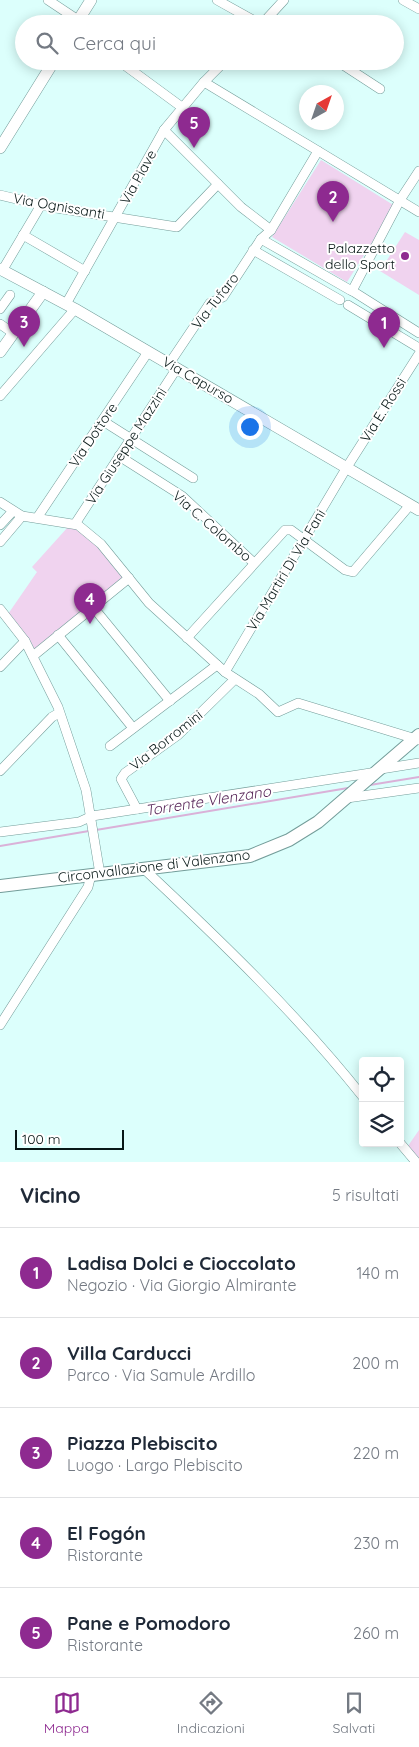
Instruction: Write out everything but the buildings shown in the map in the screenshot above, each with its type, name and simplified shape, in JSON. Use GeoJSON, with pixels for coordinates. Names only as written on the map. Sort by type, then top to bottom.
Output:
{"type":"FeatureCollection","features":[{"type":"Feature","properties":{"kind":"main road","name":"Circonvallazione di Valenzano"},"geometry":{"type":"LineString","coordinates":[[0,886],[250,856],[289,840],[318,822],[418,738]]}},
{"type":"Feature","properties":{"kind":"street"},"geometry":{"type":"LineString","coordinates":[[48,0],[68,15]]}},
{"type":"Feature","properties":{"kind":"street"},"geometry":{"type":"LineString","coordinates":[[81,15],[91,0]]}},
{"type":"Feature","properties":{"kind":"street"},"geometry":{"type":"LineString","coordinates":[[217,0],[244,15]]}},
{"type":"Feature","properties":{"kind":"street"},"geometry":{"type":"LineString","coordinates":[[271,15],[284,0]]}},
{"type":"Feature","properties":{"kind":"street"},"geometry":{"type":"LineString","coordinates":[[403,0],[419,9]]}},
{"type":"Feature","properties":{"kind":"street"},"geometry":{"type":"LineString","coordinates":[[0,148],[48,70]]}},
{"type":"Feature","properties":{"kind":"street"},"geometry":{"type":"LineString","coordinates":[[131,70],[183,108]]}},
{"type":"Feature","properties":{"kind":"street","name":"Via Piave"},"geometry":{"type":"LineString","coordinates":[[0,396],[71,307],[85,271],[164,130],[215,70]]}},
{"type":"Feature","properties":{"kind":"street"},"geometry":{"type":"LineString","coordinates":[[351,70],[380,89]]}},
{"type":"Feature","properties":{"kind":"street"},"geometry":{"type":"LineString","coordinates":[[204,82],[419,212]]}},
{"type":"Feature","properties":{"kind":"street"},"geometry":{"type":"LineString","coordinates":[[164,130],[218,184],[270,230]]}},
{"type":"Feature","properties":{"kind":"street","name":"Via Tufaro"},"geometry":{"type":"LineString","coordinates":[[173,366],[210,303],[223,297],[261,238],[270,230],[318,151]]}},
{"type":"Feature","properties":{"kind":"street"},"geometry":{"type":"LineString","coordinates":[[344,303],[355,301],[352,291],[400,200],[419,171]]}},
{"type":"Feature","properties":{"kind":"street","name":"Via Ognissanti"},"geometry":{"type":"LineString","coordinates":[[0,196],[40,205],[177,227],[218,184]]}},
{"type":"Feature","properties":{"kind":"street"},"geometry":{"type":"LineString","coordinates":[[1,270],[40,205]]}},
{"type":"Feature","properties":{"kind":"street"},"geometry":{"type":"LineString","coordinates":[[23,234],[85,271]]}},
{"type":"Feature","properties":{"kind":"street"},"geometry":{"type":"LineString","coordinates":[[261,238],[352,291],[415,331],[404,339]]}},
{"type":"Feature","properties":{"kind":"street"},"geometry":{"type":"LineString","coordinates":[[253,250],[419,348]]}},
{"type":"Feature","properties":{"kind":"street"},"geometry":{"type":"LineString","coordinates":[[274,262],[280,250]]}},
{"type":"Feature","properties":{"kind":"street","name":"Via Capurso"},"geometry":{"type":"LineString","coordinates":[[1,270],[71,307],[415,508]]}},
{"type":"Feature","properties":{"kind":"street"},"geometry":{"type":"LineString","coordinates":[[344,303],[342,292],[352,291]]}},
{"type":"Feature","properties":{"kind":"street"},"geometry":{"type":"LineString","coordinates":[[0,352],[43,292]]}},
{"type":"Feature","properties":{"kind":"street"},"geometry":{"type":"LineString","coordinates":[[0,309],[10,295]]}},
{"type":"Feature","properties":{"kind":"street"},"geometry":{"type":"LineString","coordinates":[[0,324],[13,333]]}},
{"type":"Feature","properties":{"kind":"street","name":"Via Dottore"},"geometry":{"type":"LineString","coordinates":[[38,518],[148,352]]}},
{"type":"Feature","properties":{"kind":"street","name":"Via E. Rossi"},"geometry":{"type":"LineString","coordinates":[[347,467],[419,354]]}},
{"type":"Feature","properties":{"kind":"street","name":"Via Giuseppe Mazzini"},"geometry":{"type":"LineString","coordinates":[[75,524],[130,439],[173,366]]}},
{"type":"Feature","properties":{"kind":"street"},"geometry":{"type":"LineString","coordinates":[[103,421],[193,478]]}},
{"type":"Feature","properties":{"kind":"street","name":"Via C. Colombo"},"geometry":{"type":"LineString","coordinates":[[119,456],[182,496],[254,563]]}},
{"type":"Feature","properties":{"kind":"street","name":"Via Martiri Di Via Fani"},"geometry":{"type":"LineString","coordinates":[[225,672],[347,467]]}},
{"type":"Feature","properties":{"kind":"street"},"geometry":{"type":"LineString","coordinates":[[0,502],[22,516],[75,524],[101,544],[149,603],[225,672],[259,694],[278,712],[298,703],[418,738]]}},
{"type":"Feature","properties":{"kind":"street"},"geometry":{"type":"LineString","coordinates":[[187,638],[285,530],[291,530],[345,570],[353,572],[415,508]]}},
{"type":"Feature","properties":{"kind":"street"},"geometry":{"type":"LineString","coordinates":[[0,525],[12,510]]}},
{"type":"Feature","properties":{"kind":"street"},"geometry":{"type":"LineString","coordinates":[[0,542],[22,516]]}},
{"type":"Feature","properties":{"kind":"street"},"geometry":{"type":"LineString","coordinates":[[33,656],[129,578]]}},
{"type":"Feature","properties":{"kind":"street"},"geometry":{"type":"LineString","coordinates":[[93,607],[170,701]]}},
{"type":"Feature","properties":{"kind":"street"},"geometry":{"type":"LineString","coordinates":[[0,609],[25,641],[59,713],[86,790],[92,818],[95,874],[0,1025]]}},
{"type":"Feature","properties":{"kind":"street"},"geometry":{"type":"LineString","coordinates":[[58,635],[133,728]]}},
{"type":"Feature","properties":{"kind":"street"},"geometry":{"type":"LineString","coordinates":[[0,667],[25,641]]}},
{"type":"Feature","properties":{"kind":"street"},"geometry":{"type":"LineString","coordinates":[[110,746],[217,665]]}},
{"type":"Feature","properties":{"kind":"street","name":"Via Borromini"},"geometry":{"type":"LineString","coordinates":[[137,809],[121,779],[125,773],[178,735],[236,679]]}},
{"type":"Feature","properties":{"kind":"street"},"geometry":{"type":"LineString","coordinates":[[0,771],[52,717],[59,713]]}},
{"type":"Feature","properties":{"kind":"street"},"geometry":{"type":"LineString","coordinates":[[0,832],[78,822],[137,809],[377,772],[419,763]]}},
{"type":"Feature","properties":{"kind":"street"},"geometry":{"type":"LineString","coordinates":[[349,796],[419,788]]}},
{"type":"Feature","properties":{"kind":"street"},"geometry":{"type":"LineString","coordinates":[[143,868],[228,947],[289,1010],[359,1092]]}},
{"type":"Feature","properties":{"kind":"street"},"geometry":{"type":"LineString","coordinates":[[403,1147],[416,1162]]}},
{"type":"Feature","properties":{"kind":"shaded area"},"geometry":{"type":"Polygon","coordinates":[[[321,160],[395,206],[347,282],[272,237],[321,160]]]}},
{"type":"Feature","properties":{"kind":"shaded area","name":"Palazzetto dello Sport"},"geometry":{"type":"Polygon","coordinates":[[[405,232],[419,240],[419,295],[380,271],[405,232]]]}},
{"type":"Feature","properties":{"kind":"shaded area"},"geometry":{"type":"Polygon","coordinates":[[[78,525],[129,578],[33,656],[6,617],[37,572],[32,567],[68,527],[78,525]]]}},
{"type":"Feature","properties":{"kind":"shaded area"},"geometry":{"type":"Polygon","coordinates":[[[419,1130],[419,1160],[408,1146],[419,1130]]]}},
{"type":"Feature","properties":{"kind":"waterway","name":"Torrente Vlenzano"},"geometry":{"type":"LineString","coordinates":[[370,785],[419,777]]}},
{"type":"Feature","properties":{"kind":"waterway","name":"Torrente Vlenzano"},"geometry":{"type":"LineString","coordinates":[[96,830],[348,788]]}},
{"type":"Feature","properties":{"kind":"waterway","name":"Torrente Vlenzano"},"geometry":{"type":"LineString","coordinates":[[0,846],[89,831]]}},
{"type":"Feature","properties":{"kind":"place","name":"Pane e Pomodoro"},"geometry":{"type":"Point","coordinates":[194,148]}},
{"type":"Feature","properties":{"kind":"place","name":"Villa Carducci"},"geometry":{"type":"Point","coordinates":[333,222]}},
{"type":"Feature","properties":{"kind":"place","name":"Palazzetto dello Sport"},"geometry":{"type":"Point","coordinates":[405,256]}},
{"type":"Feature","properties":{"kind":"place","name":"Piazza Plebiscito"},"geometry":{"type":"Point","coordinates":[24,347]}},
{"type":"Feature","properties":{"kind":"place","name":"Ladisa Dolci e Cioccolato"},"geometry":{"type":"Point","coordinates":[384,348]}},
{"type":"Feature","properties":{"kind":"place","name":"El Fogón"},"geometry":{"type":"Point","coordinates":[90,624]}}]}
